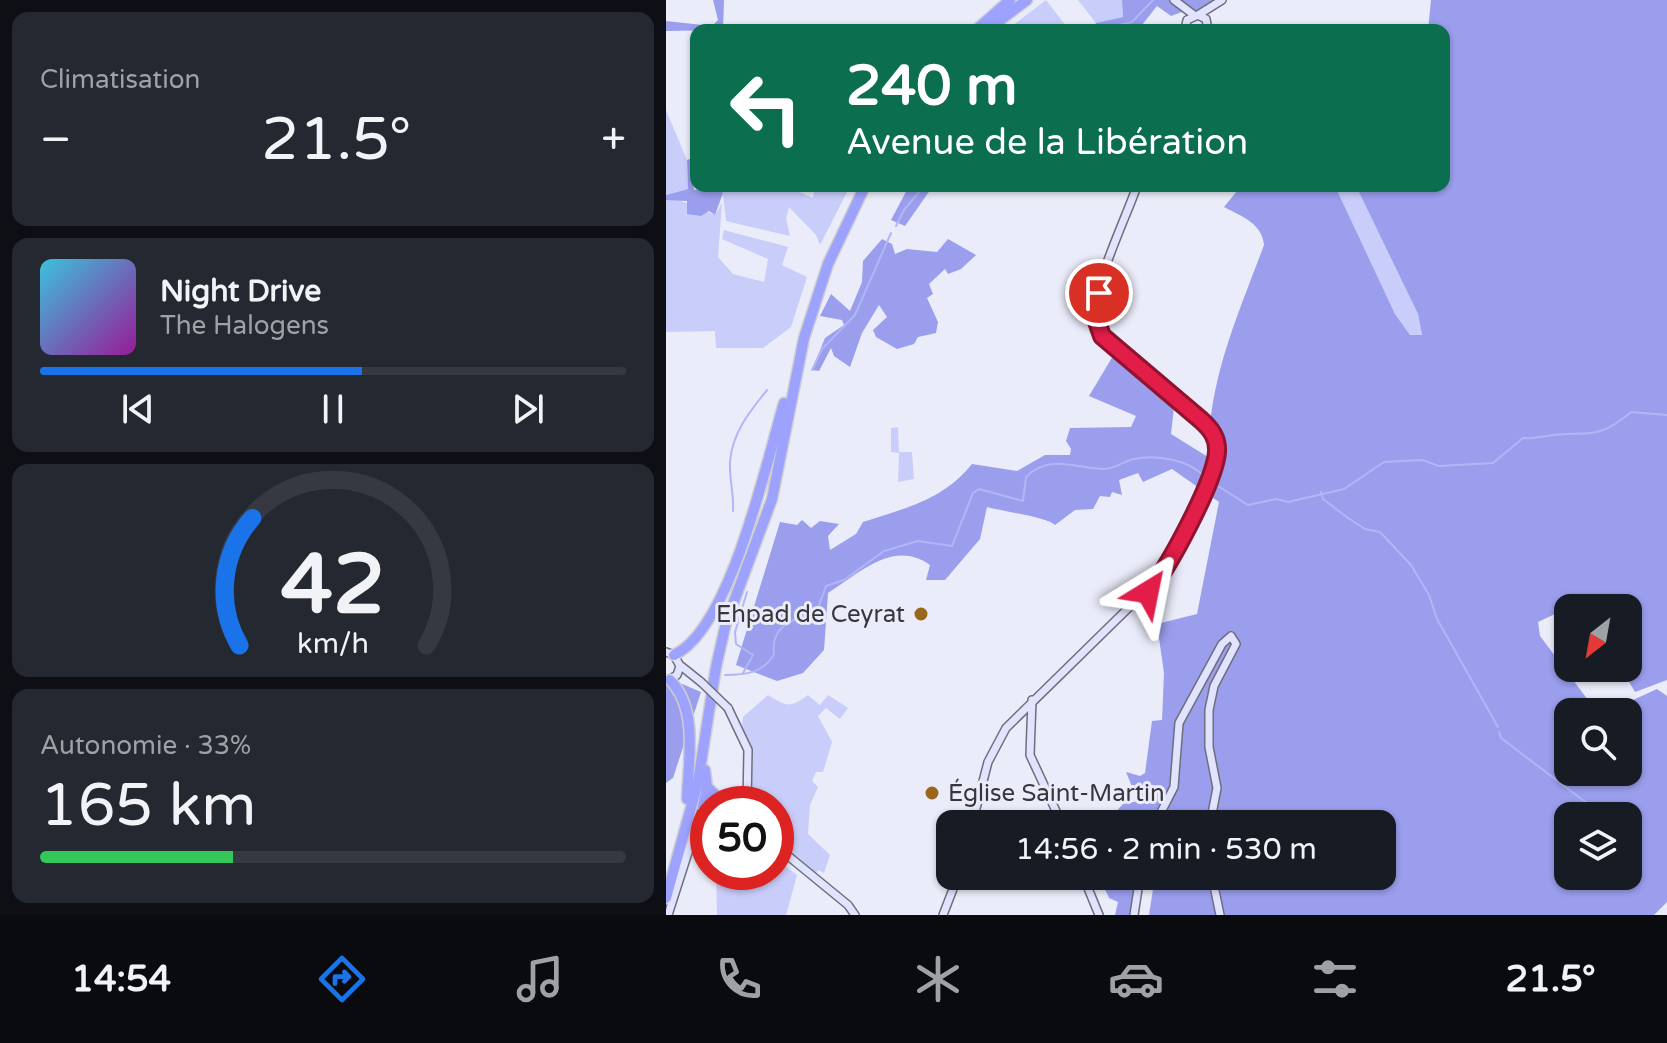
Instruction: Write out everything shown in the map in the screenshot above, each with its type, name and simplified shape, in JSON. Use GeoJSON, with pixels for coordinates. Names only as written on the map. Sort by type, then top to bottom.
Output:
{"type":"FeatureCollection","features":[{"type":"Feature","properties":{"kind":"highway"},"geometry":{"type":"LineString","coordinates":[[980,24],[1002,0]]}},
{"type":"Feature","properties":{"kind":"highway"},"geometry":{"type":"LineString","coordinates":[[982,24],[1010,0]]}},
{"type":"Feature","properties":{"kind":"highway"},"geometry":{"type":"LineString","coordinates":[[993,24],[1019,0]]}},
{"type":"Feature","properties":{"kind":"highway"},"geometry":{"type":"LineString","coordinates":[[994,24],[1027,0]]}},
{"type":"Feature","properties":{"kind":"highway"},"geometry":{"type":"LineString","coordinates":[[670,654],[686,647],[706,621],[746,535],[764,484],[808,303],[837,228],[855,192]]}},
{"type":"Feature","properties":{"kind":"highway"},"geometry":{"type":"LineString","coordinates":[[666,898],[698,782],[726,623],[772,499],[796,372],[813,305],[862,192]]}},
{"type":"Feature","properties":{"kind":"highway"},"geometry":{"type":"LineString","coordinates":[[666,879],[687,799],[720,621],[766,497],[784,403]]}},
{"type":"Feature","properties":{"kind":"highway"},"geometry":{"type":"LineString","coordinates":[[671,678],[684,705],[689,734],[687,799]]}},
{"type":"Feature","properties":{"kind":"highway"},"geometry":{"type":"LineString","coordinates":[[707,786],[709,721]]}},
{"type":"Feature","properties":{"kind":"street"},"geometry":{"type":"LineString","coordinates":[[1188,24],[1196,15],[1222,0]]}},
{"type":"Feature","properties":{"kind":"street"},"geometry":{"type":"LineString","coordinates":[[1210,24],[1222,0]]}},
{"type":"Feature","properties":{"kind":"street"},"geometry":{"type":"LineString","coordinates":[[1176,2],[1205,24]]}},
{"type":"Feature","properties":{"kind":"street"},"geometry":{"type":"LineString","coordinates":[[1176,2],[1184,24]]}},
{"type":"Feature","properties":{"kind":"street"},"geometry":{"type":"LineString","coordinates":[[976,810],[993,751],[1026,706],[1154,584],[1171,559],[1215,462],[1217,444],[1211,430],[1110,346],[1097,326],[1097,298],[1135,192]]}},
{"type":"Feature","properties":{"kind":"street"},"geometry":{"type":"LineString","coordinates":[[1162,810],[1174,787],[1179,723],[1222,644],[1231,636],[1236,644],[1214,686],[1209,710],[1208,739],[1217,788],[1213,810]]}},
{"type":"Feature","properties":{"kind":"street"},"geometry":{"type":"LineString","coordinates":[[670,654],[728,708],[748,750],[749,786]]}},
{"type":"Feature","properties":{"kind":"street"},"geometry":{"type":"LineString","coordinates":[[680,666],[671,678],[701,682]]}},
{"type":"Feature","properties":{"kind":"street"},"geometry":{"type":"LineString","coordinates":[[1026,706],[1032,719],[1030,755],[1056,810]]}},
{"type":"Feature","properties":{"kind":"street"},"geometry":{"type":"LineString","coordinates":[[1026,706],[1032,719]]}},
{"type":"Feature","properties":{"kind":"street"},"geometry":{"type":"LineString","coordinates":[[745,786],[750,774]]}},
{"type":"Feature","properties":{"kind":"street"},"geometry":{"type":"LineString","coordinates":[[668,915],[690,846]]}},
{"type":"Feature","properties":{"kind":"street"},"geometry":{"type":"LineString","coordinates":[[794,861],[853,911]]}},
{"type":"Feature","properties":{"kind":"street"},"geometry":{"type":"LineString","coordinates":[[943,915],[953,890]]}},
{"type":"Feature","properties":{"kind":"street"},"geometry":{"type":"LineString","coordinates":[[1089,890],[1099,915]]}},
{"type":"Feature","properties":{"kind":"street"},"geometry":{"type":"LineString","coordinates":[[1134,915],[1138,890]]}},
{"type":"Feature","properties":{"kind":"street"},"geometry":{"type":"LineString","coordinates":[[1215,890],[1220,915]]}},
{"type":"Feature","properties":{"kind":"shaded area"},"geometry":{"type":"Polygon","coordinates":[[[713,0],[724,0],[723,24],[714,24],[718,20],[713,0]]]}},
{"type":"Feature","properties":{"kind":"shaded area"},"geometry":{"type":"Polygon","coordinates":[[[1046,0],[1064,24],[1015,24],[1046,0]]]}},
{"type":"Feature","properties":{"kind":"shaded area"},"geometry":{"type":"Polygon","coordinates":[[[1078,0],[1122,0],[1123,17],[1096,23],[1078,0]]]}},
{"type":"Feature","properties":{"kind":"shaded area"},"geometry":{"type":"Polygon","coordinates":[[[1122,0],[1218,0],[1202,12],[1190,9],[1171,16],[1157,6],[1143,24],[1095,24],[1123,17],[1122,0]]]}},
{"type":"Feature","properties":{"kind":"shaded area"},"geometry":{"type":"Polygon","coordinates":[[[1431,0],[1667,0],[1667,680],[1635,692],[1629,682],[1642,682],[1642,594],[1554,594],[1554,614],[1538,622],[1540,636],[1554,655],[1554,682],[1574,682],[1586,698],[1554,698],[1554,786],[1642,786],[1642,698],[1637,698],[1657,689],[1667,696],[1667,902],[1654,915],[1149,915],[1153,890],[1396,890],[1396,810],[1117,810],[1123,804],[1138,801],[1126,772],[1140,776],[1145,773],[1152,721],[1162,720],[1164,673],[1157,624],[1197,614],[1219,502],[1172,469],[1143,482],[1138,473],[1119,480],[1122,495],[1112,492],[1110,497],[1100,496],[1093,509],[1075,510],[1055,525],[987,507],[980,539],[945,580],[926,580],[930,565],[916,558],[890,557],[865,568],[828,593],[824,650],[803,673],[777,681],[736,665],[780,522],[797,525],[802,520],[811,528],[820,521],[839,524],[828,536],[830,550],[856,534],[863,522],[909,507],[936,494],[972,464],[1017,471],[1045,455],[1070,455],[1071,449],[1066,441],[1070,428],[1131,427],[1136,416],[1089,396],[1113,356],[1174,407],[1171,434],[1208,457],[1213,400],[1219,374],[1264,245],[1255,226],[1224,207],[1236,192],[1338,192],[1395,314],[1410,335],[1422,335],[1418,314],[1359,192],[1450,192],[1450,24],[1429,24],[1431,0]]]}},
{"type":"Feature","properties":{"kind":"shaded area"},"geometry":{"type":"Polygon","coordinates":[[[666,21],[694,24],[690,24],[690,31],[666,31],[666,21]]]}},
{"type":"Feature","properties":{"kind":"shaded area"},"geometry":{"type":"Polygon","coordinates":[[[666,110],[687,160],[688,189],[666,195],[666,110]]]}},
{"type":"Feature","properties":{"kind":"shaded area"},"geometry":{"type":"Polygon","coordinates":[[[690,159],[690,192],[723,193],[715,215],[709,211],[701,216],[687,214],[687,201],[666,200],[666,195],[688,189],[687,160],[690,159]]]}},
{"type":"Feature","properties":{"kind":"shaded area"},"geometry":{"type":"Polygon","coordinates":[[[723,192],[800,192],[813,198],[814,192],[847,192],[820,245],[816,235],[789,207],[786,218],[790,236],[726,221],[723,192]]]}},
{"type":"Feature","properties":{"kind":"shaded area"},"geometry":{"type":"Polygon","coordinates":[[[906,192],[929,192],[905,226],[891,220],[906,192]]]}},
{"type":"Feature","properties":{"kind":"shaded area"},"geometry":{"type":"Polygon","coordinates":[[[1338,192],[1359,192],[1418,314],[1422,335],[1410,335],[1395,314],[1338,192]]]}},
{"type":"Feature","properties":{"kind":"shaded area"},"geometry":{"type":"Polygon","coordinates":[[[674,198],[715,215],[722,203],[718,257],[733,274],[764,282],[768,259],[722,239],[724,230],[788,247],[782,265],[807,277],[791,327],[763,348],[716,348],[715,331],[666,332],[666,200],[674,198]]]}},
{"type":"Feature","properties":{"kind":"shaded area"},"geometry":{"type":"Polygon","coordinates":[[[882,239],[892,244],[895,254],[907,249],[937,252],[948,239],[976,255],[961,269],[948,274],[945,269],[929,284],[933,294],[927,298],[938,322],[936,333],[918,337],[914,344],[897,349],[876,337],[873,330],[887,317],[879,305],[862,333],[850,367],[834,356],[831,348],[819,371],[812,370],[825,338],[844,325],[842,320],[820,316],[831,294],[850,311],[862,282],[863,261],[882,239]]]}},
{"type":"Feature","properties":{"kind":"shaded area"},"geometry":{"type":"Polygon","coordinates":[[[898,427],[899,452],[912,452],[914,479],[898,482],[899,453],[891,452],[891,428],[898,427]]]}},
{"type":"Feature","properties":{"kind":"shaded area"},"geometry":{"type":"Polygon","coordinates":[[[666,677],[701,692],[673,778],[666,783],[666,677]]]}},
{"type":"Feature","properties":{"kind":"shaded area"},"geometry":{"type":"Polygon","coordinates":[[[768,695],[789,704],[808,695],[820,705],[828,695],[848,708],[840,719],[826,708],[818,716],[832,742],[823,772],[816,772],[812,781],[818,787],[810,805],[808,834],[830,855],[824,873],[818,870],[815,875],[794,857],[794,786],[750,786],[750,747],[742,724],[743,717],[768,695]]]}},
{"type":"Feature","properties":{"kind":"shaded area"},"geometry":{"type":"Polygon","coordinates":[[[716,890],[793,890],[786,915],[717,915],[716,890]]]}},
{"type":"Feature","properties":{"kind":"shaded area"},"geometry":{"type":"Polygon","coordinates":[[[1105,890],[1138,890],[1134,915],[1115,915],[1118,902],[1109,898],[1105,890]]]}},
{"type":"Feature","properties":{"kind":"waterway"},"geometry":{"type":"LineString","coordinates":[[1123,24],[1132,22],[1153,0]]}},
{"type":"Feature","properties":{"kind":"waterway"},"geometry":{"type":"LineString","coordinates":[[896,226],[919,192]]}},
{"type":"Feature","properties":{"kind":"waterway"},"geometry":{"type":"LineString","coordinates":[[812,370],[822,349],[855,315],[891,233]]}},
{"type":"Feature","properties":{"kind":"waterway"},"geometry":{"type":"LineString","coordinates":[[733,511],[731,451],[748,414],[767,390]]}},
{"type":"Feature","properties":{"kind":"waterway"},"geometry":{"type":"LineString","coordinates":[[1210,481],[1248,505],[1276,499],[1288,502],[1344,489],[1384,462],[1422,460],[1439,466],[1493,463],[1523,438],[1600,431],[1631,412],[1667,415]]}},
{"type":"Feature","properties":{"kind":"waterway"},"geometry":{"type":"LineString","coordinates":[[725,675],[747,673],[765,665],[774,654],[780,629],[818,608],[826,586],[844,580],[884,551],[918,541],[952,546],[973,493],[979,489],[1023,501],[1026,477],[1045,466],[1064,464],[1104,469],[1143,458],[1163,458],[1182,463],[1205,477]]}},
{"type":"Feature","properties":{"kind":"waterway"},"geometry":{"type":"LineString","coordinates":[[1321,492],[1323,499],[1348,518],[1365,529],[1380,532],[1411,565],[1429,595],[1437,619],[1498,727]]}},
{"type":"Feature","properties":{"kind":"waterway"},"geometry":{"type":"LineString","coordinates":[[743,673],[753,655],[736,644],[735,632],[747,592]]}},
{"type":"Feature","properties":{"kind":"waterway"},"geometry":{"type":"LineString","coordinates":[[1499,732],[1501,738],[1585,802]]}},
{"type":"Feature","properties":{"kind":"place","name":"Ehpad de Ceyrat"},"geometry":{"type":"Point","coordinates":[921,614]}},
{"type":"Feature","properties":{"kind":"place","name":"Église Saint-Martin"},"geometry":{"type":"Point","coordinates":[932,793]}},
{"type":"Feature","properties":{"kind":"route"},"geometry":{"type":"LineString","coordinates":[[1099,293],[1094,313],[1102,336],[1110,346],[1201,420],[1211,430],[1217,444],[1215,462],[1181,539],[1148,592]]}}]}
